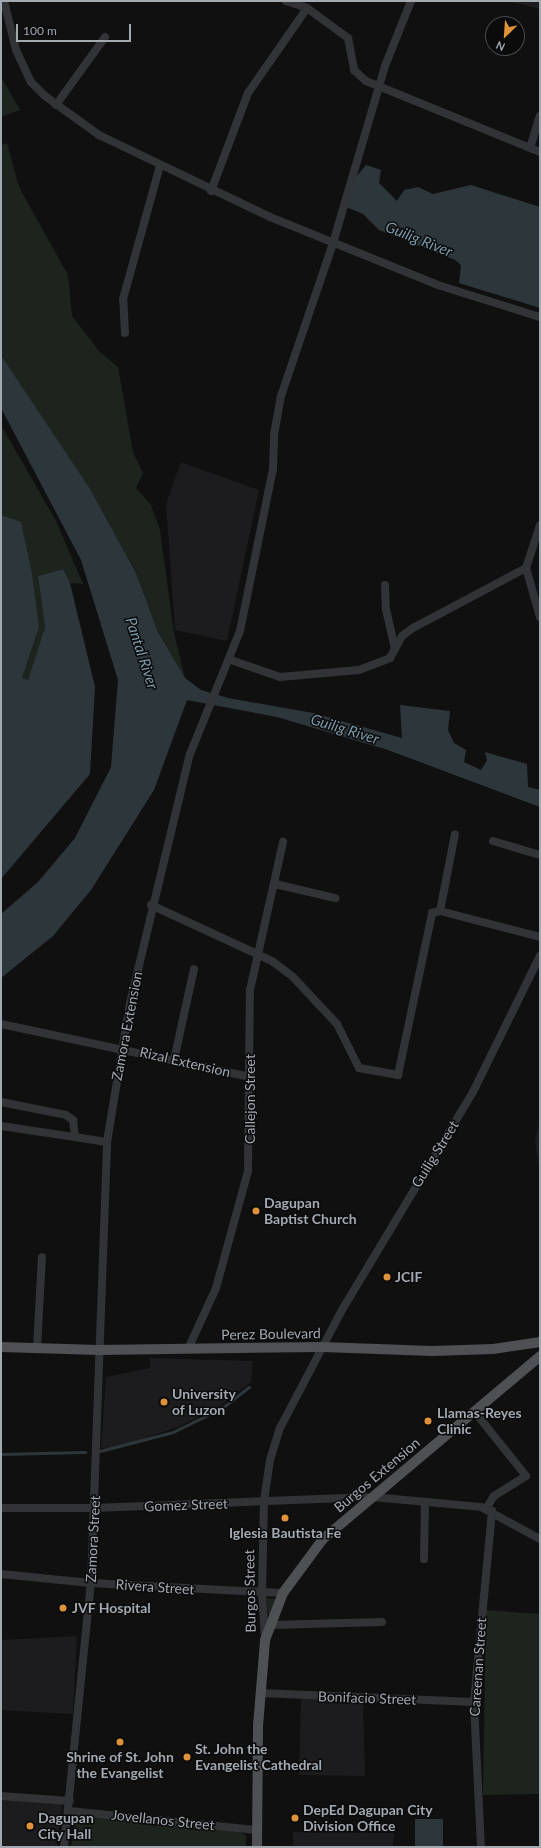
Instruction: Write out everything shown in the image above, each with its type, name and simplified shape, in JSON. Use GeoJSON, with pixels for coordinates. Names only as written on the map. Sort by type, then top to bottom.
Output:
{"type":"FeatureCollection","features":[{"type":"Feature","properties":{"kind":"main road","name":"Perez Boulevard"},"geometry":{"type":"LineString","coordinates":[[1,1347],[99,1350],[322,1346],[444,1351],[540,1342]]}},
{"type":"Feature","properties":{"kind":"main road","name":"Burgos Extension"},"geometry":{"type":"LineString","coordinates":[[265,1640],[283,1593],[323,1539],[474,1411],[538,1360]]}},
{"type":"Feature","properties":{"kind":"main road","name":"Burgos Street"},"geometry":{"type":"LineString","coordinates":[[256,1847],[260,1693],[265,1640]]}},
{"type":"Feature","properties":{"kind":"street"},"geometry":{"type":"LineString","coordinates":[[4,1],[24,70],[40,92],[56,105],[99,134],[212,191],[333,243],[441,286],[540,317]]}},
{"type":"Feature","properties":{"kind":"street"},"geometry":{"type":"LineString","coordinates":[[286,1],[307,8],[348,38],[357,74],[378,86],[540,152]]}},
{"type":"Feature","properties":{"kind":"street","name":"Zamora Extension"},"geometry":{"type":"LineString","coordinates":[[99,1350],[107,1142],[122,1048],[151,905],[190,754],[231,660],[272,477],[277,414],[333,243],[378,86],[411,1]]}},
{"type":"Feature","properties":{"kind":"street"},"geometry":{"type":"LineString","coordinates":[[212,191],[248,93],[307,8]]}},
{"type":"Feature","properties":{"kind":"street"},"geometry":{"type":"LineString","coordinates":[[56,105],[105,37]]}},
{"type":"Feature","properties":{"kind":"street"},"geometry":{"type":"LineString","coordinates":[[530,148],[540,116]]}},
{"type":"Feature","properties":{"kind":"street"},"geometry":{"type":"LineString","coordinates":[[125,333],[123,298],[160,166]]}},
{"type":"Feature","properties":{"kind":"street"},"geometry":{"type":"LineString","coordinates":[[540,526],[526,568],[540,617]]}},
{"type":"Feature","properties":{"kind":"street"},"geometry":{"type":"LineString","coordinates":[[231,660],[266,674],[292,678],[358,670],[390,658],[395,649],[413,628],[526,568]]}},
{"type":"Feature","properties":{"kind":"street"},"geometry":{"type":"LineString","coordinates":[[385,585],[386,609],[395,649]]}},
{"type":"Feature","properties":{"kind":"street"},"geometry":{"type":"LineString","coordinates":[[440,911],[455,834]]}},
{"type":"Feature","properties":{"kind":"street"},"geometry":{"type":"LineString","coordinates":[[493,841],[540,855]]}},
{"type":"Feature","properties":{"kind":"street","name":"Callejon Street"},"geometry":{"type":"LineString","coordinates":[[188,1349],[216,1288],[245,1190],[250,1150],[250,990],[257,953],[275,884],[283,842]]}},
{"type":"Feature","properties":{"kind":"street"},"geometry":{"type":"LineString","coordinates":[[275,884],[335,898]]}},
{"type":"Feature","properties":{"kind":"street"},"geometry":{"type":"LineString","coordinates":[[151,905],[257,953],[286,970],[337,1024],[359,1068],[398,1075],[430,916],[435,910],[540,937]]}},
{"type":"Feature","properties":{"kind":"street","name":"Guilig Street"},"geometry":{"type":"LineString","coordinates":[[322,1346],[400,1210],[459,1117],[540,956]]}},
{"type":"Feature","properties":{"kind":"street"},"geometry":{"type":"LineString","coordinates":[[174,1060],[194,969]]}},
{"type":"Feature","properties":{"kind":"street","name":"Rizal Extension"},"geometry":{"type":"LineString","coordinates":[[1,1024],[122,1048],[250,1077]]}},
{"type":"Feature","properties":{"kind":"street"},"geometry":{"type":"LineString","coordinates":[[1,1102],[66,1115],[73,1120],[75,1137]]}},
{"type":"Feature","properties":{"kind":"street"},"geometry":{"type":"LineString","coordinates":[[1,1126],[107,1142]]}},
{"type":"Feature","properties":{"kind":"street"},"geometry":{"type":"LineString","coordinates":[[37,1348],[42,1257]]}},
{"type":"Feature","properties":{"kind":"street","name":"Burgos Street"},"geometry":{"type":"LineString","coordinates":[[265,1640],[262,1594],[264,1501],[270,1460],[280,1428],[322,1346]]}},
{"type":"Feature","properties":{"kind":"street","name":"Zamora Street"},"geometry":{"type":"LineString","coordinates":[[64,1847],[69,1811],[91,1583],[95,1508],[99,1350]]}},
{"type":"Feature","properties":{"kind":"street"},"geometry":{"type":"LineString","coordinates":[[474,1411],[526,1476],[494,1496],[489,1510],[540,1539]]}},
{"type":"Feature","properties":{"kind":"street","name":"Gomez Street"},"geometry":{"type":"LineString","coordinates":[[1,1508],[95,1508],[372,1497],[489,1510]]}},
{"type":"Feature","properties":{"kind":"street"},"geometry":{"type":"LineString","coordinates":[[424,1559],[425,1502]]}},
{"type":"Feature","properties":{"kind":"street","name":"Careenan Street"},"geometry":{"type":"LineString","coordinates":[[481,1847],[474,1702],[489,1510]]}},
{"type":"Feature","properties":{"kind":"street","name":"Rivera Street"},"geometry":{"type":"LineString","coordinates":[[1,1574],[91,1583],[262,1594],[283,1593]]}},
{"type":"Feature","properties":{"kind":"street"},"geometry":{"type":"LineString","coordinates":[[271,1625],[382,1622]]}},
{"type":"Feature","properties":{"kind":"street","name":"Bonifacio Street"},"geometry":{"type":"LineString","coordinates":[[260,1693],[474,1702]]}},
{"type":"Feature","properties":{"kind":"street"},"geometry":{"type":"LineString","coordinates":[[1,1796],[70,1801]]}},
{"type":"Feature","properties":{"kind":"street","name":"Jovellanos Street"},"geometry":{"type":"LineString","coordinates":[[69,1811],[257,1830]]}},
{"type":"Feature","properties":{"kind":"shaded area"},"geometry":{"type":"Polygon","coordinates":[[[506,1],[540,1],[540,9],[524,5],[506,1]]]}},
{"type":"Feature","properties":{"kind":"shaded area"},"geometry":{"type":"Polygon","coordinates":[[[3,80],[20,110],[1,117],[1,81],[3,80]]]}},
{"type":"Feature","properties":{"kind":"shaded area"},"geometry":{"type":"Polygon","coordinates":[[[7,143],[19,187],[68,275],[72,316],[100,352],[118,367],[133,452],[143,473],[136,488],[151,505],[160,530],[174,633],[185,678],[158,632],[136,573],[89,487],[1,355],[1,145],[7,143]]]}},
{"type":"Feature","properties":{"kind":"shaded area"},"geometry":{"type":"Polygon","coordinates":[[[1,425],[56,521],[83,584],[70,583],[62,569],[38,576],[45,627],[28,681],[22,678],[39,627],[21,523],[1,515],[1,425]]]}},
{"type":"Feature","properties":{"kind":"shaded area"},"geometry":{"type":"Polygon","coordinates":[[[181,462],[259,490],[227,641],[175,630],[166,504],[181,462]]]}},
{"type":"Feature","properties":{"kind":"shaded area"},"geometry":{"type":"Polygon","coordinates":[[[540,1120],[540,1173],[535,1141],[540,1120]]]}},
{"type":"Feature","properties":{"kind":"shaded area","name":"University of Luzon"},"geometry":{"type":"Polygon","coordinates":[[[150,1358],[253,1361],[251,1382],[220,1406],[178,1427],[115,1448],[101,1448],[106,1377],[150,1368],[150,1358]]]}},
{"type":"Feature","properties":{"kind":"shaded area"},"geometry":{"type":"Polygon","coordinates":[[[267,1598],[276,1599],[269,1617],[267,1607],[267,1598]]]}},
{"type":"Feature","properties":{"kind":"shaded area"},"geometry":{"type":"Polygon","coordinates":[[[486,1610],[540,1614],[540,1794],[483,1795],[486,1610]]]}},
{"type":"Feature","properties":{"kind":"shaded area"},"geometry":{"type":"Polygon","coordinates":[[[77,1636],[73,1714],[1,1710],[1,1640],[77,1636]]]}},
{"type":"Feature","properties":{"kind":"shaded area"},"geometry":{"type":"Polygon","coordinates":[[[301,1695],[363,1698],[365,1776],[299,1775],[301,1695]]]}},
{"type":"Feature","properties":{"kind":"shaded area","name":"Dagupan City Hall"},"geometry":{"type":"Polygon","coordinates":[[[1,1799],[62,1804],[57,1847],[1,1847],[1,1799]]]}},
{"type":"Feature","properties":{"kind":"shaded area"},"geometry":{"type":"Polygon","coordinates":[[[81,1815],[238,1830],[246,1836],[246,1847],[71,1847],[75,1816],[81,1815]]]}},
{"type":"Feature","properties":{"kind":"shaded area"},"geometry":{"type":"Polygon","coordinates":[[[293,1832],[394,1833],[393,1847],[293,1847],[293,1832]]]}},
{"type":"Feature","properties":{"kind":"water","name":"Guilig River"},"geometry":{"type":"Polygon","coordinates":[[[366,165],[381,170],[379,183],[397,201],[404,190],[418,187],[433,194],[471,185],[540,207],[540,308],[459,283],[461,265],[455,260],[379,230],[363,214],[346,207],[355,178],[366,165]]]}},
{"type":"Feature","properties":{"kind":"water"},"geometry":{"type":"Polygon","coordinates":[[[1,355],[89,487],[136,573],[158,632],[185,678],[201,690],[228,698],[313,713],[402,738],[400,705],[450,711],[448,730],[454,743],[466,750],[464,762],[481,770],[487,760],[485,752],[527,764],[528,787],[540,790],[540,807],[388,750],[277,717],[187,700],[154,790],[91,890],[53,936],[1,978],[1,914],[38,882],[75,838],[111,767],[118,680],[81,560],[1,408],[1,355]]]}},
{"type":"Feature","properties":{"kind":"water"},"geometry":{"type":"Polygon","coordinates":[[[1,515],[21,522],[32,574],[39,627],[22,678],[28,680],[45,627],[38,576],[63,569],[70,583],[95,687],[90,774],[1,879],[1,515]]]}},
{"type":"Feature","properties":{"kind":"water"},"geometry":{"type":"Polygon","coordinates":[[[415,1819],[443,1819],[443,1847],[415,1847],[415,1819]]]}},
{"type":"Feature","properties":{"kind":"waterway"},"geometry":{"type":"LineString","coordinates":[[100,1451],[173,1432],[222,1408],[249,1387]]}},
{"type":"Feature","properties":{"kind":"waterway"},"geometry":{"type":"LineString","coordinates":[[1,1454],[85,1452]]}},
{"type":"Feature","properties":{"kind":"place","name":"Dagupan Baptist Church"},"geometry":{"type":"Point","coordinates":[256,1211]}},
{"type":"Feature","properties":{"kind":"place","name":"JCIF"},"geometry":{"type":"Point","coordinates":[387,1277]}},
{"type":"Feature","properties":{"kind":"place","name":"University of Luzon"},"geometry":{"type":"Point","coordinates":[164,1402]}},
{"type":"Feature","properties":{"kind":"place","name":"Llamas-Reyes Clinic"},"geometry":{"type":"Point","coordinates":[428,1421]}},
{"type":"Feature","properties":{"kind":"place","name":"Iglesia Bautista Fe"},"geometry":{"type":"Point","coordinates":[285,1518]}},
{"type":"Feature","properties":{"kind":"place","name":"JVF Hospital"},"geometry":{"type":"Point","coordinates":[63,1608]}},
{"type":"Feature","properties":{"kind":"place","name":"Shrine of St. John the Evangelist"},"geometry":{"type":"Point","coordinates":[120,1742]}},
{"type":"Feature","properties":{"kind":"place","name":"St. John the Evangelist Cathedral"},"geometry":{"type":"Point","coordinates":[187,1757]}},
{"type":"Feature","properties":{"kind":"place","name":"DepEd Dagupan City Division Office"},"geometry":{"type":"Point","coordinates":[295,1818]}},
{"type":"Feature","properties":{"kind":"place","name":"Dagupan City Hall"},"geometry":{"type":"Point","coordinates":[30,1826]}},
{"type":"Feature","properties":{"kind":"water label","name":"Pantal River"},"geometry":{"type":"Point","coordinates":[142,653]}}]}
